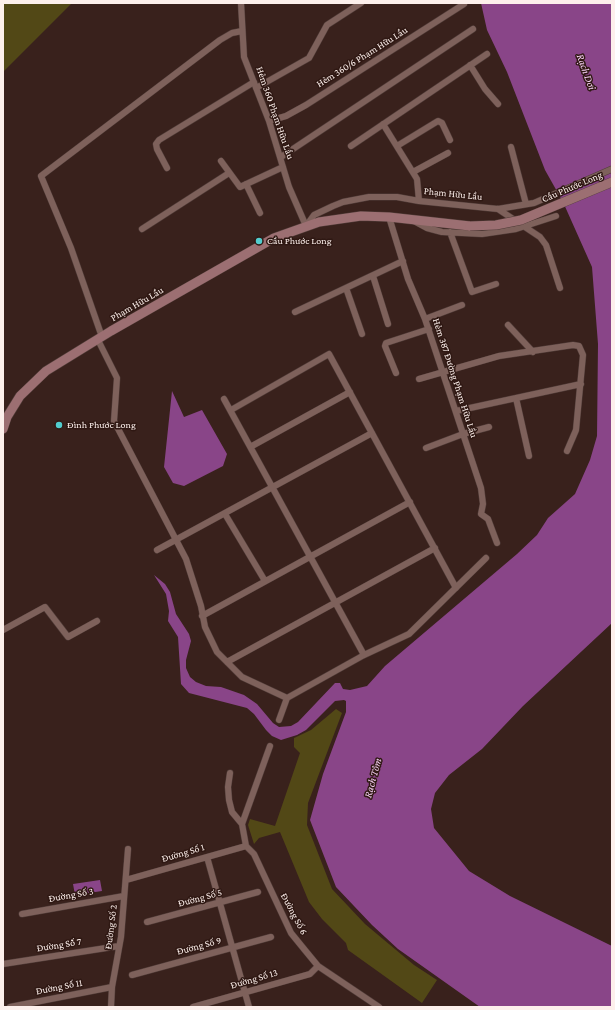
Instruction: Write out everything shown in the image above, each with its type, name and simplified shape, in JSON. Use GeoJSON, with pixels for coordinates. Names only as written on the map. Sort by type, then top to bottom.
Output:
{"type":"FeatureCollection","features":[{"type":"Feature","properties":{"kind":"main road","name":"Cầu Phước Long"},"geometry":{"type":"LineString","coordinates":[[470,226],[496,225],[521,220],[612,182]]}},
{"type":"Feature","properties":{"kind":"main road","name":"Phạm Hữu Lầu"},"geometry":{"type":"LineString","coordinates":[[3,429],[16,403],[46,371],[263,243],[306,226],[347,218],[389,217],[470,226]]}},
{"type":"Feature","properties":{"kind":"street","name":"Hẻm 360 Phạm Hữu Lầu"},"geometry":{"type":"LineString","coordinates":[[241,3],[244,57],[281,157],[289,187],[306,226]]}},
{"type":"Feature","properties":{"kind":"street"},"geometry":{"type":"LineString","coordinates":[[167,168],[157,149],[156,144],[159,140],[255,85],[309,58],[327,25],[361,3]]}},
{"type":"Feature","properties":{"kind":"street","name":"Hẻm 360/6 Phạm Hữu Lầu"},"geometry":{"type":"LineString","coordinates":[[268,121],[286,116],[306,105],[464,4]]}},
{"type":"Feature","properties":{"kind":"street"},"geometry":{"type":"LineString","coordinates":[[281,157],[473,29]]}},
{"type":"Feature","properties":{"kind":"street"},"geometry":{"type":"LineString","coordinates":[[242,31],[232,33],[220,40],[41,176],[71,248],[100,339],[117,378],[114,421],[186,559],[205,627],[217,652],[242,677],[287,698]]}},
{"type":"Feature","properties":{"kind":"street"},"geometry":{"type":"LineString","coordinates":[[351,146],[488,54]]}},
{"type":"Feature","properties":{"kind":"street"},"geometry":{"type":"LineString","coordinates":[[470,65],[485,89],[498,104]]}},
{"type":"Feature","properties":{"kind":"street"},"geometry":{"type":"LineString","coordinates":[[397,146],[438,121],[442,123],[450,140]]}},
{"type":"Feature","properties":{"kind":"street"},"geometry":{"type":"LineString","coordinates":[[384,124],[413,172],[419,188],[419,201]]}},
{"type":"Feature","properties":{"kind":"street"},"geometry":{"type":"LineString","coordinates":[[511,147],[526,204]]}},
{"type":"Feature","properties":{"kind":"street"},"geometry":{"type":"LineString","coordinates":[[413,172],[448,153]]}},
{"type":"Feature","properties":{"kind":"street"},"geometry":{"type":"LineString","coordinates":[[220,161],[240,187],[283,167]]}},
{"type":"Feature","properties":{"kind":"street","name":"Cầu Phước Long"},"geometry":{"type":"LineString","coordinates":[[534,203],[612,169]]}},
{"type":"Feature","properties":{"kind":"street"},"geometry":{"type":"LineString","coordinates":[[142,229],[229,173]]}},
{"type":"Feature","properties":{"kind":"street"},"geometry":{"type":"LineString","coordinates":[[246,184],[260,213]]}},
{"type":"Feature","properties":{"kind":"street","name":"Phạm Hữu Lầu"},"geometry":{"type":"LineString","coordinates":[[306,226],[318,213],[343,202],[369,197],[397,197],[419,201],[498,209],[534,203]]}},
{"type":"Feature","properties":{"kind":"street"},"geometry":{"type":"LineString","coordinates":[[498,209],[540,237],[546,245],[560,288]]}},
{"type":"Feature","properties":{"kind":"street","name":"Phạm Hữu Lầu"},"geometry":{"type":"LineString","coordinates":[[411,219],[427,228],[450,232],[488,233],[525,227],[556,216]]}},
{"type":"Feature","properties":{"kind":"street","name":"Hẻm 387 Đường Phạm Hữu Lầu"},"geometry":{"type":"LineString","coordinates":[[389,217],[403,261],[426,319],[481,488],[483,504],[481,514],[488,519],[497,543]]}},
{"type":"Feature","properties":{"kind":"street"},"geometry":{"type":"LineString","coordinates":[[450,232],[472,292],[496,284]]}},
{"type":"Feature","properties":{"kind":"street"},"geometry":{"type":"LineString","coordinates":[[295,312],[403,261]]}},
{"type":"Feature","properties":{"kind":"street"},"geometry":{"type":"LineString","coordinates":[[373,276],[388,324]]}},
{"type":"Feature","properties":{"kind":"street"},"geometry":{"type":"LineString","coordinates":[[346,288],[362,334]]}},
{"type":"Feature","properties":{"kind":"street"},"geometry":{"type":"LineString","coordinates":[[426,319],[462,305]]}},
{"type":"Feature","properties":{"kind":"street"},"geometry":{"type":"LineString","coordinates":[[508,325],[533,352]]}},
{"type":"Feature","properties":{"kind":"street"},"geometry":{"type":"LineString","coordinates":[[396,373],[385,346],[386,343],[429,329]]}},
{"type":"Feature","properties":{"kind":"street"},"geometry":{"type":"LineString","coordinates":[[419,379],[442,371],[500,356],[573,345],[579,346],[582,355],[581,384],[576,430],[567,451]]}},
{"type":"Feature","properties":{"kind":"street"},"geometry":{"type":"LineString","coordinates":[[231,410],[329,354],[456,588]]}},
{"type":"Feature","properties":{"kind":"street"},"geometry":{"type":"LineString","coordinates":[[456,411],[581,384]]}},
{"type":"Feature","properties":{"kind":"street"},"geometry":{"type":"LineString","coordinates":[[252,446],[350,392]]}},
{"type":"Feature","properties":{"kind":"street"},"geometry":{"type":"LineString","coordinates":[[516,398],[530,456]]}},
{"type":"Feature","properties":{"kind":"street"},"geometry":{"type":"LineString","coordinates":[[224,399],[252,446],[364,655]]}},
{"type":"Feature","properties":{"kind":"street"},"geometry":{"type":"LineString","coordinates":[[426,448],[463,434],[489,428]]}},
{"type":"Feature","properties":{"kind":"street"},"geometry":{"type":"LineString","coordinates":[[157,550],[372,433]]}},
{"type":"Feature","properties":{"kind":"street"},"geometry":{"type":"LineString","coordinates":[[202,616],[410,502]]}},
{"type":"Feature","properties":{"kind":"street"},"geometry":{"type":"LineString","coordinates":[[225,514],[265,581]]}},
{"type":"Feature","properties":{"kind":"street"},"geometry":{"type":"LineString","coordinates":[[227,662],[435,548]]}},
{"type":"Feature","properties":{"kind":"street"},"geometry":{"type":"LineString","coordinates":[[279,720],[287,698],[364,655],[409,634],[486,558]]}},
{"type":"Feature","properties":{"kind":"street"},"geometry":{"type":"LineString","coordinates":[[3,630],[45,607],[68,637],[97,621]]}},
{"type":"Feature","properties":{"kind":"street"},"geometry":{"type":"LineString","coordinates":[[242,824],[270,746]]}},
{"type":"Feature","properties":{"kind":"street"},"geometry":{"type":"LineString","coordinates":[[230,774],[228,787],[229,800],[232,812],[242,824],[246,846]]}},
{"type":"Feature","properties":{"kind":"street","name":"Đường Số 1"},"geometry":{"type":"LineString","coordinates":[[126,880],[246,846]]}},
{"type":"Feature","properties":{"kind":"street","name":"Đường Số 6"},"geometry":{"type":"LineString","coordinates":[[246,846],[254,854],[291,933],[318,966],[379,1007]]}},
{"type":"Feature","properties":{"kind":"street","name":"Đường Số 2"},"geometry":{"type":"LineString","coordinates":[[111,1007],[112,987],[119,946],[128,849]]}},
{"type":"Feature","properties":{"kind":"street"},"geometry":{"type":"LineString","coordinates":[[207,857],[249,1007]]}},
{"type":"Feature","properties":{"kind":"street","name":"Đường Số 5"},"geometry":{"type":"LineString","coordinates":[[147,922],[258,892]]}},
{"type":"Feature","properties":{"kind":"street","name":"Đường Số 3"},"geometry":{"type":"LineString","coordinates":[[22,914],[124,896]]}},
{"type":"Feature","properties":{"kind":"street","name":"Đường Số 9"},"geometry":{"type":"LineString","coordinates":[[132,975],[271,937]]}},
{"type":"Feature","properties":{"kind":"street","name":"Đường Số 7"},"geometry":{"type":"LineString","coordinates":[[3,964],[119,946]]}},
{"type":"Feature","properties":{"kind":"street","name":"Đường Số 13"},"geometry":{"type":"LineString","coordinates":[[193,1007],[310,974],[318,966]]}},
{"type":"Feature","properties":{"kind":"street","name":"Đường Số 11"},"geometry":{"type":"LineString","coordinates":[[10,1007],[112,987]]}},
{"type":"Feature","properties":{"kind":"shaded area"},"geometry":{"type":"Polygon","coordinates":[[[3,3],[72,3],[3,72],[3,3]]]}},
{"type":"Feature","properties":{"kind":"shaded area"},"geometry":{"type":"Polygon","coordinates":[[[336,709],[342,713],[308,803],[307,825],[332,889],[365,924],[414,965],[437,980],[422,1003],[348,950],[346,943],[322,919],[309,902],[280,832],[259,838],[254,844],[248,825],[250,819],[275,826],[300,753],[294,747],[294,738],[311,730],[336,709]]]}},
{"type":"Feature","properties":{"kind":"water"},"geometry":{"type":"Polygon","coordinates":[[[481,3],[612,3],[612,623],[523,706],[482,749],[449,775],[435,793],[431,809],[434,828],[469,871],[510,896],[612,946],[612,1007],[480,1007],[398,949],[372,925],[336,887],[310,820],[323,774],[346,712],[346,701],[335,701],[306,730],[297,735],[281,740],[272,736],[254,714],[247,708],[189,693],[181,684],[178,637],[168,621],[169,611],[166,594],[154,575],[165,584],[170,592],[176,614],[189,634],[191,641],[186,660],[186,668],[190,677],[196,682],[206,686],[221,687],[244,695],[257,704],[273,723],[279,727],[291,726],[298,722],[335,683],[340,683],[343,689],[350,690],[367,686],[385,666],[517,554],[537,535],[548,518],[575,494],[590,460],[597,436],[598,344],[592,267],[563,202],[545,170],[507,72],[487,30],[481,3]]]}},
{"type":"Feature","properties":{"kind":"water"},"geometry":{"type":"Polygon","coordinates":[[[172,391],[184,417],[202,410],[227,454],[223,466],[184,486],[173,483],[164,467],[172,391]]]}},
{"type":"Feature","properties":{"kind":"water"},"geometry":{"type":"Polygon","coordinates":[[[100,880],[102,891],[75,895],[73,884],[100,880]]]}},
{"type":"Feature","properties":{"kind":"place","name":"Cầu Phước Long"},"geometry":{"type":"Point","coordinates":[259,241]}},
{"type":"Feature","properties":{"kind":"place","name":"Đình Phước Long"},"geometry":{"type":"Point","coordinates":[59,425]}},
{"type":"Feature","properties":{"kind":"water label","name":"Rạch Dơi"},"geometry":{"type":"Point","coordinates":[586,72]}},
{"type":"Feature","properties":{"kind":"water label","name":"Rạch Tôm"},"geometry":{"type":"Point","coordinates":[373,778]}}]}
